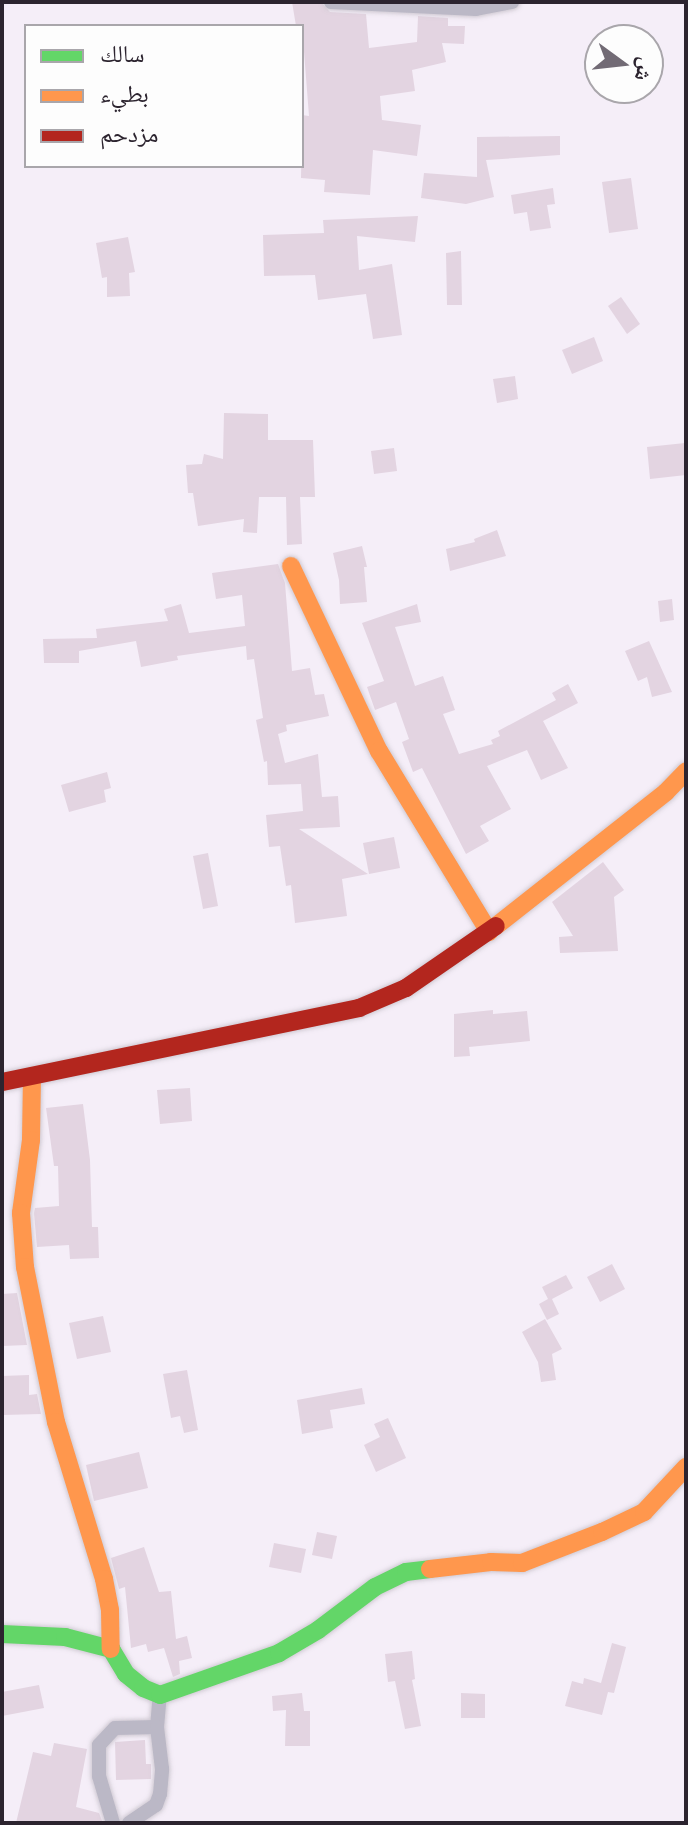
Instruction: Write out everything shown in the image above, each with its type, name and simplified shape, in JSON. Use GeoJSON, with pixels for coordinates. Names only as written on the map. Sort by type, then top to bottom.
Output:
{"type":"FeatureCollection","features":[{"type":"Feature","properties":{"kind":"street"},"geometry":{"type":"LineString","coordinates":[[331,2],[476,9],[512,2]]}},
{"type":"Feature","properties":{"kind":"street"},"geometry":{"type":"LineString","coordinates":[[291,566],[379,751],[489,932]]}},
{"type":"Feature","properties":{"kind":"street"},"geometry":{"type":"LineString","coordinates":[[2,1082],[359,1008],[406,988],[489,932],[666,792],[686,771]]}},
{"type":"Feature","properties":{"kind":"street"},"geometry":{"type":"LineString","coordinates":[[32,1076],[31,1140],[21,1213],[25,1267],[56,1422],[104,1579],[110,1610],[111,1649],[126,1674],[143,1688],[160,1695],[279,1653],[375,1587],[406,1572],[491,1562],[522,1563],[602,1532],[644,1512],[686,1467]]}},
{"type":"Feature","properties":{"kind":"street"},"geometry":{"type":"LineString","coordinates":[[2,1634],[65,1637],[111,1649]]}},
{"type":"Feature","properties":{"kind":"street"},"geometry":{"type":"LineString","coordinates":[[129,1823],[156,1805],[160,1794],[162,1769],[157,1727],[160,1695]]}},
{"type":"Feature","properties":{"kind":"street"},"geometry":{"type":"LineString","coordinates":[[113,1823],[99,1776],[99,1745],[115,1728],[157,1727]]}},
{"type":"Feature","properties":{"kind":"building"},"geometry":{"type":"Polygon","coordinates":[[[292,2],[321,2],[330,12],[366,14],[369,48],[417,42],[418,16],[448,18],[448,26],[465,26],[464,44],[442,43],[446,62],[412,70],[415,91],[380,96],[382,120],[421,125],[417,156],[373,150],[370,195],[324,192],[325,180],[301,178],[301,168],[304,168],[304,115],[309,116],[304,24],[296,24],[292,2]]]}},
{"type":"Feature","properties":{"kind":"building"},"geometry":{"type":"Polygon","coordinates":[[[560,136],[560,155],[486,160],[494,197],[466,204],[421,198],[424,173],[477,177],[477,137],[560,136]]]}},
{"type":"Feature","properties":{"kind":"building"},"geometry":{"type":"Polygon","coordinates":[[[631,178],[638,229],[609,233],[602,182],[631,178]]]}},
{"type":"Feature","properties":{"kind":"building"},"geometry":{"type":"Polygon","coordinates":[[[553,188],[555,204],[547,205],[551,228],[530,231],[527,212],[514,214],[511,195],[553,188]]]}},
{"type":"Feature","properties":{"kind":"building"},"geometry":{"type":"Polygon","coordinates":[[[418,216],[415,242],[357,236],[359,270],[392,264],[402,335],[373,339],[366,294],[318,300],[315,275],[264,276],[263,235],[324,233],[323,220],[418,216]]]}},
{"type":"Feature","properties":{"kind":"building"},"geometry":{"type":"Polygon","coordinates":[[[128,237],[135,272],[129,273],[130,296],[107,297],[107,277],[102,278],[96,243],[128,237]]]}},
{"type":"Feature","properties":{"kind":"building"},"geometry":{"type":"Polygon","coordinates":[[[461,251],[462,305],[447,305],[446,253],[461,251]]]}},
{"type":"Feature","properties":{"kind":"building"},"geometry":{"type":"Polygon","coordinates":[[[621,297],[640,324],[627,334],[608,306],[621,297]]]}},
{"type":"Feature","properties":{"kind":"building"},"geometry":{"type":"Polygon","coordinates":[[[594,337],[603,361],[572,374],[562,350],[594,337]]]}},
{"type":"Feature","properties":{"kind":"building"},"geometry":{"type":"Polygon","coordinates":[[[515,376],[518,399],[497,403],[493,379],[515,376]]]}},
{"type":"Feature","properties":{"kind":"building"},"geometry":{"type":"Polygon","coordinates":[[[224,413],[268,414],[268,440],[313,440],[315,497],[300,497],[302,544],[287,545],[286,497],[259,497],[257,533],[243,532],[244,519],[198,526],[193,493],[188,493],[186,465],[202,464],[204,454],[223,459],[224,413]]]}},
{"type":"Feature","properties":{"kind":"building"},"geometry":{"type":"Polygon","coordinates":[[[685,443],[686,475],[650,479],[647,447],[685,443]]]}},
{"type":"Feature","properties":{"kind":"building"},"geometry":{"type":"Polygon","coordinates":[[[394,448],[397,471],[374,474],[371,451],[394,448]]]}},
{"type":"Feature","properties":{"kind":"building"},"geometry":{"type":"Polygon","coordinates":[[[497,530],[506,556],[450,571],[446,549],[475,542],[474,539],[497,530]]]}},
{"type":"Feature","properties":{"kind":"building"},"geometry":{"type":"Polygon","coordinates":[[[362,546],[367,567],[364,567],[367,602],[340,604],[333,553],[362,546]]]}},
{"type":"Feature","properties":{"kind":"building"},"geometry":{"type":"Polygon","coordinates":[[[278,564],[285,583],[292,671],[310,668],[315,695],[324,694],[329,716],[286,725],[287,731],[278,734],[285,763],[318,754],[322,797],[338,796],[340,827],[299,829],[368,874],[342,879],[347,916],[295,923],[291,885],[286,886],[280,846],[269,847],[266,815],[303,811],[301,784],[268,785],[267,761],[264,762],[256,720],[263,718],[254,659],[247,660],[246,646],[177,656],[178,660],[141,667],[136,641],[79,651],[79,663],[44,663],[43,639],[97,638],[96,629],[168,621],[164,609],[181,604],[189,633],[245,626],[242,595],[216,599],[212,573],[278,564]]]}},
{"type":"Feature","properties":{"kind":"building"},"geometry":{"type":"Polygon","coordinates":[[[672,599],[674,620],[660,622],[658,601],[672,599]]]}},
{"type":"Feature","properties":{"kind":"building"},"geometry":{"type":"Polygon","coordinates":[[[417,604],[421,622],[395,627],[415,686],[443,676],[455,710],[443,714],[459,754],[493,744],[491,740],[500,736],[498,731],[556,700],[552,693],[568,684],[578,703],[543,721],[568,768],[541,780],[527,750],[487,766],[511,809],[480,826],[489,841],[466,854],[422,768],[413,772],[402,742],[409,739],[396,702],[375,710],[367,687],[384,681],[362,623],[417,604]]]}},
{"type":"Feature","properties":{"kind":"building"},"geometry":{"type":"Polygon","coordinates":[[[649,641],[672,692],[652,697],[647,677],[638,681],[625,651],[649,641]]]}},
{"type":"Feature","properties":{"kind":"building"},"geometry":{"type":"Polygon","coordinates":[[[107,772],[111,788],[104,790],[106,802],[69,812],[61,785],[107,772]]]}},
{"type":"Feature","properties":{"kind":"building"},"geometry":{"type":"Polygon","coordinates":[[[394,837],[400,868],[369,874],[363,843],[394,837]]]}},
{"type":"Feature","properties":{"kind":"building"},"geometry":{"type":"Polygon","coordinates":[[[208,853],[218,906],[203,909],[193,856],[208,853]]]}},
{"type":"Feature","properties":{"kind":"building"},"geometry":{"type":"Polygon","coordinates":[[[603,862],[624,890],[614,897],[618,951],[560,953],[559,937],[573,936],[552,902],[603,862]]]}},
{"type":"Feature","properties":{"kind":"building"},"geometry":{"type":"Polygon","coordinates":[[[493,1010],[493,1014],[527,1011],[530,1041],[469,1047],[470,1056],[454,1057],[454,1014],[493,1010]]]}},
{"type":"Feature","properties":{"kind":"building"},"geometry":{"type":"Polygon","coordinates":[[[190,1088],[192,1121],[160,1124],[157,1090],[190,1088]]]}},
{"type":"Feature","properties":{"kind":"building"},"geometry":{"type":"Polygon","coordinates":[[[83,1104],[90,1160],[92,1227],[98,1227],[99,1258],[70,1259],[69,1245],[37,1247],[34,1213],[35,1208],[59,1206],[58,1166],[54,1166],[46,1108],[83,1104]]]}},
{"type":"Feature","properties":{"kind":"building"},"geometry":{"type":"Polygon","coordinates":[[[612,1264],[625,1289],[600,1302],[587,1277],[612,1264]]]}},
{"type":"Feature","properties":{"kind":"building"},"geometry":{"type":"Polygon","coordinates":[[[566,1275],[573,1288],[552,1299],[559,1314],[547,1320],[539,1304],[548,1299],[542,1287],[566,1275]]]}},
{"type":"Feature","properties":{"kind":"building"},"geometry":{"type":"Polygon","coordinates":[[[17,1293],[27,1345],[2,1346],[2,1294],[17,1293]]]}},
{"type":"Feature","properties":{"kind":"building"},"geometry":{"type":"Polygon","coordinates":[[[103,1316],[111,1352],[77,1359],[69,1323],[103,1316]]]}},
{"type":"Feature","properties":{"kind":"building"},"geometry":{"type":"Polygon","coordinates":[[[545,1319],[562,1349],[552,1354],[556,1380],[541,1382],[538,1362],[522,1332],[545,1319]]]}},
{"type":"Feature","properties":{"kind":"building"},"geometry":{"type":"Polygon","coordinates":[[[187,1370],[198,1430],[184,1433],[180,1416],[171,1418],[163,1374],[187,1370]]]}},
{"type":"Feature","properties":{"kind":"building"},"geometry":{"type":"Polygon","coordinates":[[[29,1375],[29,1395],[37,1394],[41,1414],[3,1415],[2,1376],[29,1375]]]}},
{"type":"Feature","properties":{"kind":"building"},"geometry":{"type":"Polygon","coordinates":[[[362,1388],[365,1404],[330,1410],[333,1428],[302,1434],[297,1400],[362,1388]]]}},
{"type":"Feature","properties":{"kind":"building"},"geometry":{"type":"Polygon","coordinates":[[[388,1418],[406,1458],[376,1472],[364,1445],[380,1437],[374,1424],[388,1418]]]}},
{"type":"Feature","properties":{"kind":"building"},"geometry":{"type":"Polygon","coordinates":[[[139,1452],[148,1488],[94,1501],[86,1465],[139,1452]]]}},
{"type":"Feature","properties":{"kind":"building"},"geometry":{"type":"Polygon","coordinates":[[[317,1532],[337,1536],[332,1559],[312,1555],[317,1532]]]}},
{"type":"Feature","properties":{"kind":"building"},"geometry":{"type":"Polygon","coordinates":[[[274,1543],[306,1549],[301,1573],[269,1567],[274,1543]]]}},
{"type":"Feature","properties":{"kind":"building"},"geometry":{"type":"Polygon","coordinates":[[[144,1547],[159,1592],[171,1591],[176,1639],[187,1636],[192,1658],[179,1661],[180,1674],[173,1677],[164,1648],[148,1652],[146,1644],[131,1648],[125,1587],[119,1589],[111,1558],[144,1547]]]}},
{"type":"Feature","properties":{"kind":"building"},"geometry":{"type":"Polygon","coordinates":[[[612,1643],[626,1647],[614,1693],[608,1692],[602,1715],[565,1706],[572,1681],[583,1684],[584,1678],[601,1683],[612,1643]]]}},
{"type":"Feature","properties":{"kind":"building"},"geometry":{"type":"Polygon","coordinates":[[[412,1651],[415,1679],[412,1680],[421,1726],[405,1729],[395,1681],[388,1682],[385,1654],[412,1651]]]}},
{"type":"Feature","properties":{"kind":"building"},"geometry":{"type":"Polygon","coordinates":[[[39,1685],[44,1708],[2,1716],[2,1692],[39,1685]]]}},
{"type":"Feature","properties":{"kind":"building"},"geometry":{"type":"Polygon","coordinates":[[[302,1693],[304,1711],[310,1711],[310,1746],[285,1746],[286,1710],[273,1711],[272,1696],[302,1693]]]}},
{"type":"Feature","properties":{"kind":"building"},"geometry":{"type":"Polygon","coordinates":[[[461,1693],[485,1694],[485,1718],[461,1718],[461,1693]]]}},
{"type":"Feature","properties":{"kind":"building"},"geometry":{"type":"Polygon","coordinates":[[[145,1740],[146,1764],[151,1764],[151,1779],[116,1780],[115,1742],[145,1740]]]}},
{"type":"Feature","properties":{"kind":"building"},"geometry":{"type":"Polygon","coordinates":[[[54,1743],[87,1749],[76,1807],[99,1813],[103,1823],[16,1823],[33,1752],[51,1756],[54,1743]]]}},
{"type":"Feature","properties":{"kind":"traffic: fast"},"geometry":{"type":"LineString","coordinates":[[2,1634],[65,1637],[111,1649],[126,1674],[143,1688],[160,1695],[279,1653],[318,1630],[375,1587],[406,1572],[430,1569]]}},
{"type":"Feature","properties":{"kind":"traffic: slow"},"geometry":{"type":"LineString","coordinates":[[291,566],[379,751],[489,932]]}},
{"type":"Feature","properties":{"kind":"traffic: slow"},"geometry":{"type":"LineString","coordinates":[[496,926],[666,792],[686,771]]}},
{"type":"Feature","properties":{"kind":"traffic: slow"},"geometry":{"type":"LineString","coordinates":[[32,1076],[31,1140],[21,1213],[25,1267],[56,1422],[104,1579],[110,1610],[111,1649]]}},
{"type":"Feature","properties":{"kind":"traffic: slow"},"geometry":{"type":"LineString","coordinates":[[430,1569],[491,1562],[522,1563],[602,1532],[644,1512],[686,1467]]}},
{"type":"Feature","properties":{"kind":"traffic: jam"},"geometry":{"type":"LineString","coordinates":[[2,1082],[359,1008],[406,988],[496,926]]}}]}
